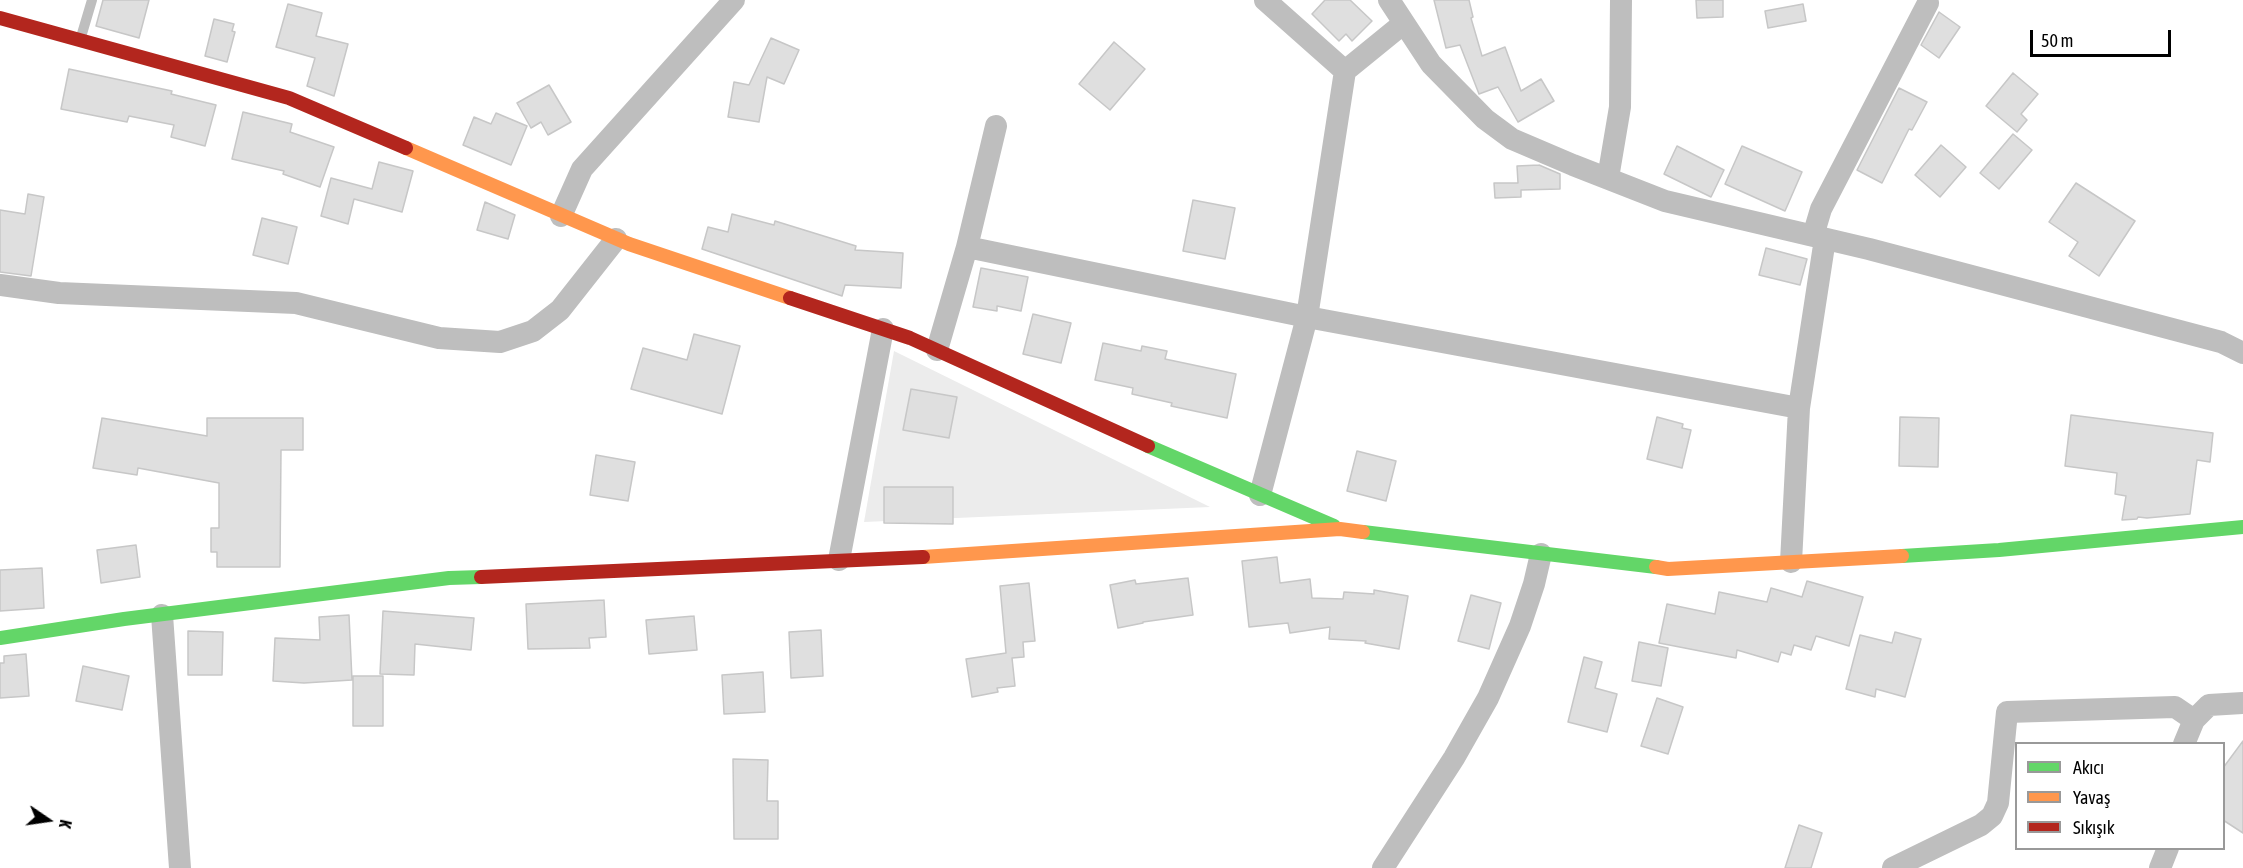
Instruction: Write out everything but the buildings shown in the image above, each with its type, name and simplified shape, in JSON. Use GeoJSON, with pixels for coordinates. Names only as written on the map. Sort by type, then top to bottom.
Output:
{"type":"FeatureCollection","features":[{"type":"Feature","properties":{"kind":"street"},"geometry":{"type":"LineString","coordinates":[[561,216],[582,168],[734,0]]}},
{"type":"Feature","properties":{"kind":"street"},"geometry":{"type":"LineString","coordinates":[[1265,0],[1346,70]]}},
{"type":"Feature","properties":{"kind":"street"},"geometry":{"type":"LineString","coordinates":[[1389,0],[1431,64],[1485,119],[1512,139],[1665,201],[1819,237],[2221,342],[2243,353]]}},
{"type":"Feature","properties":{"kind":"street"},"geometry":{"type":"LineString","coordinates":[[1608,178],[1620,107],[1621,0]]}},
{"type":"Feature","properties":{"kind":"street"},"geometry":{"type":"LineString","coordinates":[[1791,562],[1799,408],[1821,209],[1928,3]]}},
{"type":"Feature","properties":{"kind":"street"},"geometry":{"type":"LineString","coordinates":[[0,18],[288,98],[616,239],[883,329],[937,350],[1340,529]]}},
{"type":"Feature","properties":{"kind":"street"},"geometry":{"type":"LineString","coordinates":[[1260,495],[1306,317],[1346,70],[1404,23]]}},
{"type":"Feature","properties":{"kind":"street"},"geometry":{"type":"LineString","coordinates":[[937,350],[967,248],[996,126]]}},
{"type":"Feature","properties":{"kind":"street"},"geometry":{"type":"LineString","coordinates":[[0,285],[59,293],[296,303],[439,338],[500,342],[533,331],[560,310],[616,239]]}},
{"type":"Feature","properties":{"kind":"street"},"geometry":{"type":"LineString","coordinates":[[967,248],[1306,317],[1799,408]]}},
{"type":"Feature","properties":{"kind":"street"},"geometry":{"type":"LineString","coordinates":[[839,560],[883,329]]}},
{"type":"Feature","properties":{"kind":"street"},"geometry":{"type":"LineString","coordinates":[[0,638],[449,578],[940,556],[1340,529],[1668,569],[1999,550],[2243,527]]}},
{"type":"Feature","properties":{"kind":"street"},"geometry":{"type":"LineString","coordinates":[[1383,868],[1454,758],[1488,698],[1520,626],[1541,554]]}},
{"type":"Feature","properties":{"kind":"street"},"geometry":{"type":"LineString","coordinates":[[162,615],[180,868]]}},
{"type":"Feature","properties":{"kind":"street"},"geometry":{"type":"LineString","coordinates":[[2185,742],[2194,720],[2209,705],[2243,704]]}},
{"type":"Feature","properties":{"kind":"street"},"geometry":{"type":"LineString","coordinates":[[1893,868],[1981,825],[1992,816],[1998,803],[2007,712],[2175,707],[2194,720]]}},
{"type":"Feature","properties":{"kind":"street"},"geometry":{"type":"LineString","coordinates":[[2160,868],[2168,850]]}},
{"type":"Feature","properties":{"kind":"lane"},"geometry":{"type":"LineString","coordinates":[[81,41],[92,0]]}},
{"type":"Feature","properties":{"kind":"shaded area"},"geometry":{"type":"Polygon","coordinates":[[[894,351],[1210,507],[864,522],[894,351]]]}},
{"type":"Feature","properties":{"kind":"traffic: fast"},"geometry":{"type":"LineString","coordinates":[[1148,446],[1334,526]]}},
{"type":"Feature","properties":{"kind":"traffic: fast"},"geometry":{"type":"LineString","coordinates":[[1902,556],[1999,550],[2243,527]]}},
{"type":"Feature","properties":{"kind":"traffic: fast"},"geometry":{"type":"LineString","coordinates":[[1363,532],[1656,567]]}},
{"type":"Feature","properties":{"kind":"traffic: fast"},"geometry":{"type":"LineString","coordinates":[[0,638],[124,619],[449,578],[481,577]]}},
{"type":"Feature","properties":{"kind":"traffic: slow"},"geometry":{"type":"LineString","coordinates":[[406,148],[629,244],[790,298]]}},
{"type":"Feature","properties":{"kind":"traffic: slow"},"geometry":{"type":"LineString","coordinates":[[923,557],[1340,529],[1363,532]]}},
{"type":"Feature","properties":{"kind":"traffic: slow"},"geometry":{"type":"LineString","coordinates":[[1656,567],[1668,569],[1902,556]]}},
{"type":"Feature","properties":{"kind":"traffic: jam"},"geometry":{"type":"LineString","coordinates":[[0,18],[289,98],[406,148]]}},
{"type":"Feature","properties":{"kind":"traffic: jam"},"geometry":{"type":"LineString","coordinates":[[790,298],[910,338],[1148,446]]}},
{"type":"Feature","properties":{"kind":"traffic: jam"},"geometry":{"type":"LineString","coordinates":[[481,577],[923,557]]}}]}
